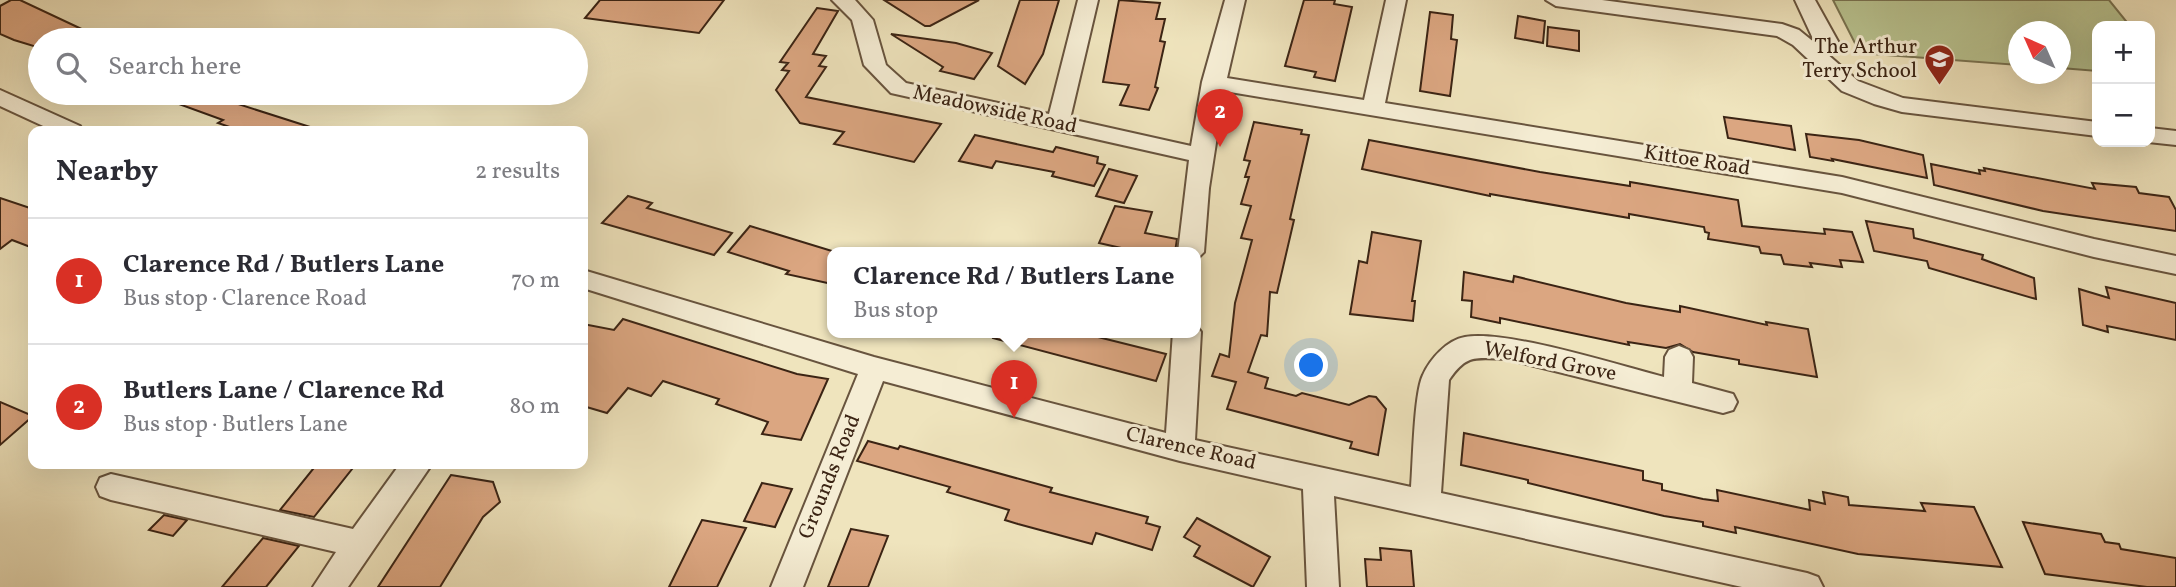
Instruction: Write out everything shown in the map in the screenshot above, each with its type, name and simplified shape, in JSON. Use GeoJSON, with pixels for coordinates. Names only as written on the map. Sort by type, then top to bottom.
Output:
{"type":"FeatureCollection","features":[{"type":"Feature","properties":{"kind":"street","name":"Meadowside Road"},"geometry":{"type":"LineString","coordinates":[[842,0],[865,21],[873,61],[882,75],[899,88],[1199,155]]}},
{"type":"Feature","properties":{"kind":"street"},"geometry":{"type":"LineString","coordinates":[[1058,123],[1088,0]]}},
{"type":"Feature","properties":{"kind":"street"},"geometry":{"type":"LineString","coordinates":[[1191,247],[1199,155],[1213,82],[1235,0]]}},
{"type":"Feature","properties":{"kind":"street"},"geometry":{"type":"LineString","coordinates":[[1373,109],[1396,0]]}},
{"type":"Feature","properties":{"kind":"street"},"geometry":{"type":"LineString","coordinates":[[1556,0],[1755,27],[1795,35],[1849,85],[1902,105],[2092,128]]}},
{"type":"Feature","properties":{"kind":"street"},"geometry":{"type":"LineString","coordinates":[[1805,0],[1829,45],[1811,51]]}},
{"type":"Feature","properties":{"kind":"street","name":"Kittoe Road"},"geometry":{"type":"LineString","coordinates":[[1213,82],[1881,192],[1986,222],[2176,265]]}},
{"type":"Feature","properties":{"kind":"street"},"geometry":{"type":"LineString","coordinates":[[0,97],[61,126]]}},
{"type":"Feature","properties":{"kind":"street"},"geometry":{"type":"LineString","coordinates":[[2155,136],[2176,138]]}},
{"type":"Feature","properties":{"kind":"street","name":"Clarence Road"},"geometry":{"type":"LineString","coordinates":[[588,281],[874,368],[1180,449],[1318,478],[1742,580],[1807,587]]}},
{"type":"Feature","properties":{"kind":"street"},"geometry":{"type":"LineString","coordinates":[[1180,449],[1187,338]]}},
{"type":"Feature","properties":{"kind":"street","name":"Welford Grove"},"geometry":{"type":"LineString","coordinates":[[1425,504],[1435,378],[1448,359],[1466,347],[1506,349],[1723,402]]}},
{"type":"Feature","properties":{"kind":"street"},"geometry":{"type":"LineString","coordinates":[[1678,389],[1679,357]]}},
{"type":"Feature","properties":{"kind":"street","name":"Grounds Road"},"geometry":{"type":"LineString","coordinates":[[787,587],[874,368]]}},
{"type":"Feature","properties":{"kind":"street"},"geometry":{"type":"LineString","coordinates":[[329,587],[413,469]]}},
{"type":"Feature","properties":{"kind":"street"},"geometry":{"type":"LineString","coordinates":[[1318,478],[1324,587]]}},
{"type":"Feature","properties":{"kind":"street"},"geometry":{"type":"LineString","coordinates":[[111,487],[360,544]]}},
{"type":"Feature","properties":{"kind":"green space"},"geometry":{"type":"Polygon","coordinates":[[[1833,0],[2109,0],[2126,21],[2092,21],[2092,71],[2071,69],[2071,21],[2008,21],[2008,64],[1860,53],[1833,0]]]}},
{"type":"Feature","properties":{"kind":"building"},"geometry":{"type":"Polygon","coordinates":[[[11,0],[20,0],[80,28],[28,28],[28,44],[0,34],[0,6],[11,0]]]}},
{"type":"Feature","properties":{"kind":"building"},"geometry":{"type":"Polygon","coordinates":[[[600,0],[724,0],[699,33],[585,18],[600,0]]]}},
{"type":"Feature","properties":{"kind":"building"},"geometry":{"type":"Polygon","coordinates":[[[884,0],[979,0],[930,26],[925,26],[884,0]]]}},
{"type":"Feature","properties":{"kind":"building"},"geometry":{"type":"Polygon","coordinates":[[[1020,0],[1059,0],[1043,54],[1025,84],[998,66],[1020,0]]]}},
{"type":"Feature","properties":{"kind":"building"},"geometry":{"type":"Polygon","coordinates":[[[1119,0],[1160,3],[1156,19],[1165,19],[1160,41],[1165,42],[1155,87],[1158,88],[1149,110],[1120,105],[1129,85],[1103,82],[1119,0]]]}},
{"type":"Feature","properties":{"kind":"building"},"geometry":{"type":"Polygon","coordinates":[[[1304,0],[1335,0],[1334,4],[1352,7],[1335,81],[1314,77],[1316,72],[1285,66],[1304,0]]]}},
{"type":"Feature","properties":{"kind":"building"},"geometry":{"type":"Polygon","coordinates":[[[817,8],[838,11],[813,54],[826,56],[819,66],[826,67],[806,97],[941,124],[914,162],[834,144],[844,132],[800,123],[776,90],[789,71],[782,70],[788,63],[780,62],[817,8]]]}},
{"type":"Feature","properties":{"kind":"building"},"geometry":{"type":"Polygon","coordinates":[[[1430,12],[1453,15],[1451,39],[1457,40],[1450,96],[1420,91],[1430,12]]]}},
{"type":"Feature","properties":{"kind":"building"},"geometry":{"type":"Polygon","coordinates":[[[1518,16],[1545,21],[1543,43],[1515,38],[1518,16]]]}},
{"type":"Feature","properties":{"kind":"building"},"geometry":{"type":"Polygon","coordinates":[[[1548,27],[1579,31],[1579,51],[1547,46],[1548,27]]]}},
{"type":"Feature","properties":{"kind":"building"},"geometry":{"type":"Polygon","coordinates":[[[891,34],[956,43],[992,53],[974,79],[940,71],[943,67],[891,34]]]}},
{"type":"Feature","properties":{"kind":"building"},"geometry":{"type":"Polygon","coordinates":[[[182,105],[241,105],[307,126],[227,126],[218,123],[223,120],[182,105]]]}},
{"type":"Feature","properties":{"kind":"building"},"geometry":{"type":"Polygon","coordinates":[[[1724,117],[1791,126],[1795,150],[1728,138],[1724,117]]]}},
{"type":"Feature","properties":{"kind":"building"},"geometry":{"type":"Polygon","coordinates":[[[1254,122],[1302,130],[1301,134],[1309,135],[1290,219],[1294,220],[1277,293],[1270,292],[1267,336],[1261,335],[1248,372],[1268,378],[1265,388],[1296,396],[1302,393],[1349,405],[1369,396],[1376,397],[1386,409],[1378,455],[1350,448],[1352,442],[1227,409],[1236,382],[1212,376],[1220,354],[1229,357],[1235,303],[1252,240],[1241,238],[1251,206],[1241,204],[1249,177],[1245,177],[1250,161],[1244,160],[1254,122]]]}},
{"type":"Feature","properties":{"kind":"building"},"geometry":{"type":"Polygon","coordinates":[[[1806,134],[1859,140],[1923,155],[1927,178],[1810,157],[1806,134]]]}},
{"type":"Feature","properties":{"kind":"building"},"geometry":{"type":"Polygon","coordinates":[[[975,135],[1053,152],[1056,147],[1098,157],[1097,163],[1105,165],[1094,186],[1052,176],[1054,172],[996,161],[992,168],[959,161],[975,135]]]}},
{"type":"Feature","properties":{"kind":"building"},"geometry":{"type":"Polygon","coordinates":[[[1369,140],[1540,172],[1630,186],[1630,182],[1738,200],[1742,226],[1825,234],[1824,229],[1852,232],[1863,262],[1840,260],[1842,267],[1810,263],[1812,267],[1784,264],[1781,255],[1761,253],[1759,247],[1708,239],[1709,233],[1705,232],[1704,227],[1629,214],[1629,218],[1490,196],[1362,169],[1369,140]]]}},
{"type":"Feature","properties":{"kind":"building"},"geometry":{"type":"Polygon","coordinates":[[[1931,164],[1980,174],[1979,170],[1985,171],[1984,168],[2095,189],[2092,183],[2136,187],[2139,193],[2169,197],[2176,210],[2176,231],[2043,211],[1934,185],[1931,164]]]}},
{"type":"Feature","properties":{"kind":"building"},"geometry":{"type":"Polygon","coordinates":[[[1109,169],[1137,176],[1124,203],[1096,196],[1109,169]]]}},
{"type":"Feature","properties":{"kind":"building"},"geometry":{"type":"Polygon","coordinates":[[[628,196],[652,203],[647,208],[732,233],[714,255],[602,223],[628,196]]]}},
{"type":"Feature","properties":{"kind":"building"},"geometry":{"type":"Polygon","coordinates":[[[0,198],[28,207],[28,246],[12,240],[0,249],[0,198]]]}},
{"type":"Feature","properties":{"kind":"building"},"geometry":{"type":"Polygon","coordinates":[[[1115,206],[1152,212],[1145,233],[1177,239],[1176,247],[1117,247],[1099,243],[1115,206]]]}},
{"type":"Feature","properties":{"kind":"building"},"geometry":{"type":"Polygon","coordinates":[[[1866,221],[1913,229],[1914,238],[1983,255],[1982,259],[2034,278],[2036,299],[1929,268],[1927,261],[1874,251],[1866,221]]]}},
{"type":"Feature","properties":{"kind":"building"},"geometry":{"type":"Polygon","coordinates":[[[750,226],[827,249],[827,283],[786,274],[789,271],[728,252],[750,226]]]}},
{"type":"Feature","properties":{"kind":"building"},"geometry":{"type":"Polygon","coordinates":[[[1372,232],[1421,241],[1412,301],[1415,301],[1413,321],[1350,314],[1359,261],[1367,263],[1372,232]]]}},
{"type":"Feature","properties":{"kind":"building"},"geometry":{"type":"Polygon","coordinates":[[[1464,272],[1513,282],[1514,276],[1626,303],[1680,312],[1680,306],[1767,325],[1766,322],[1808,329],[1817,377],[1739,364],[1739,360],[1693,352],[1680,344],[1666,348],[1628,342],[1629,345],[1500,318],[1500,323],[1471,317],[1472,301],[1462,300],[1464,272]]]}},
{"type":"Feature","properties":{"kind":"building"},"geometry":{"type":"Polygon","coordinates":[[[2106,287],[2176,303],[2176,340],[2107,326],[2108,332],[2083,325],[2079,289],[2109,298],[2106,287]]]}},
{"type":"Feature","properties":{"kind":"building"},"geometry":{"type":"Polygon","coordinates":[[[623,319],[797,374],[828,379],[801,440],[762,434],[768,422],[716,404],[719,399],[663,381],[651,396],[628,388],[607,413],[588,407],[588,325],[614,330],[623,319]]]}},
{"type":"Feature","properties":{"kind":"building"},"geometry":{"type":"Polygon","coordinates":[[[993,338],[1102,338],[1166,354],[1156,381],[993,338]]]}},
{"type":"Feature","properties":{"kind":"building"},"geometry":{"type":"Polygon","coordinates":[[[0,402],[28,414],[28,420],[0,445],[0,402]]]}},
{"type":"Feature","properties":{"kind":"building"},"geometry":{"type":"Polygon","coordinates":[[[1464,433],[1643,471],[1643,480],[1662,484],[1662,490],[1703,499],[1718,501],[1717,490],[1810,510],[1809,500],[1825,504],[1823,492],[1848,497],[1849,505],[1925,511],[1921,503],[1974,507],[2002,567],[1858,554],[1735,527],[1736,533],[1703,526],[1703,522],[1664,516],[1528,483],[1528,480],[1461,465],[1464,433]]]}},
{"type":"Feature","properties":{"kind":"building"},"geometry":{"type":"Polygon","coordinates":[[[868,441],[898,449],[900,446],[1052,488],[1050,492],[1148,517],[1146,523],[1160,527],[1152,550],[1096,533],[1092,544],[1018,524],[1005,520],[1009,510],[947,492],[950,487],[857,461],[868,441]]]}},
{"type":"Feature","properties":{"kind":"building"},"geometry":{"type":"Polygon","coordinates":[[[313,469],[352,469],[314,517],[280,510],[313,469]]]}},
{"type":"Feature","properties":{"kind":"building"},"geometry":{"type":"Polygon","coordinates":[[[451,475],[493,482],[500,502],[483,517],[440,587],[378,587],[451,475]]]}},
{"type":"Feature","properties":{"kind":"building"},"geometry":{"type":"Polygon","coordinates":[[[762,483],[792,489],[775,527],[744,521],[762,483]]]}},
{"type":"Feature","properties":{"kind":"building"},"geometry":{"type":"Polygon","coordinates":[[[164,515],[187,520],[173,536],[149,530],[164,515]]]}},
{"type":"Feature","properties":{"kind":"building"},"geometry":{"type":"Polygon","coordinates":[[[1197,518],[1270,557],[1253,587],[1194,556],[1200,546],[1184,537],[1197,518]]]}},
{"type":"Feature","properties":{"kind":"building"},"geometry":{"type":"Polygon","coordinates":[[[702,520],[746,528],[717,587],[669,587],[702,520]]]}},
{"type":"Feature","properties":{"kind":"building"},"geometry":{"type":"Polygon","coordinates":[[[2023,522],[2101,534],[2105,542],[2119,544],[2121,549],[2176,558],[2176,587],[2147,587],[2045,574],[2023,522]]]}},
{"type":"Feature","properties":{"kind":"building"},"geometry":{"type":"Polygon","coordinates":[[[851,529],[888,536],[868,587],[828,587],[851,529]]]}},
{"type":"Feature","properties":{"kind":"building"},"geometry":{"type":"Polygon","coordinates":[[[263,538],[299,546],[266,587],[222,587],[263,538]]]}},
{"type":"Feature","properties":{"kind":"building"},"geometry":{"type":"Polygon","coordinates":[[[1380,548],[1411,551],[1414,587],[1367,587],[1365,559],[1381,560],[1380,548]]]}},
{"type":"Feature","properties":{"kind":"place","name":"The Arthur Terry School"},"geometry":{"type":"Point","coordinates":[1940,86]}},
{"type":"Feature","properties":{"kind":"place","name":"Butlers Lane / Clarence Rd"},"geometry":{"type":"Point","coordinates":[1220,147]}},
{"type":"Feature","properties":{"kind":"place","name":"Clarence Rd / Butlers Lane"},"geometry":{"type":"Point","coordinates":[1014,418]}}]}
